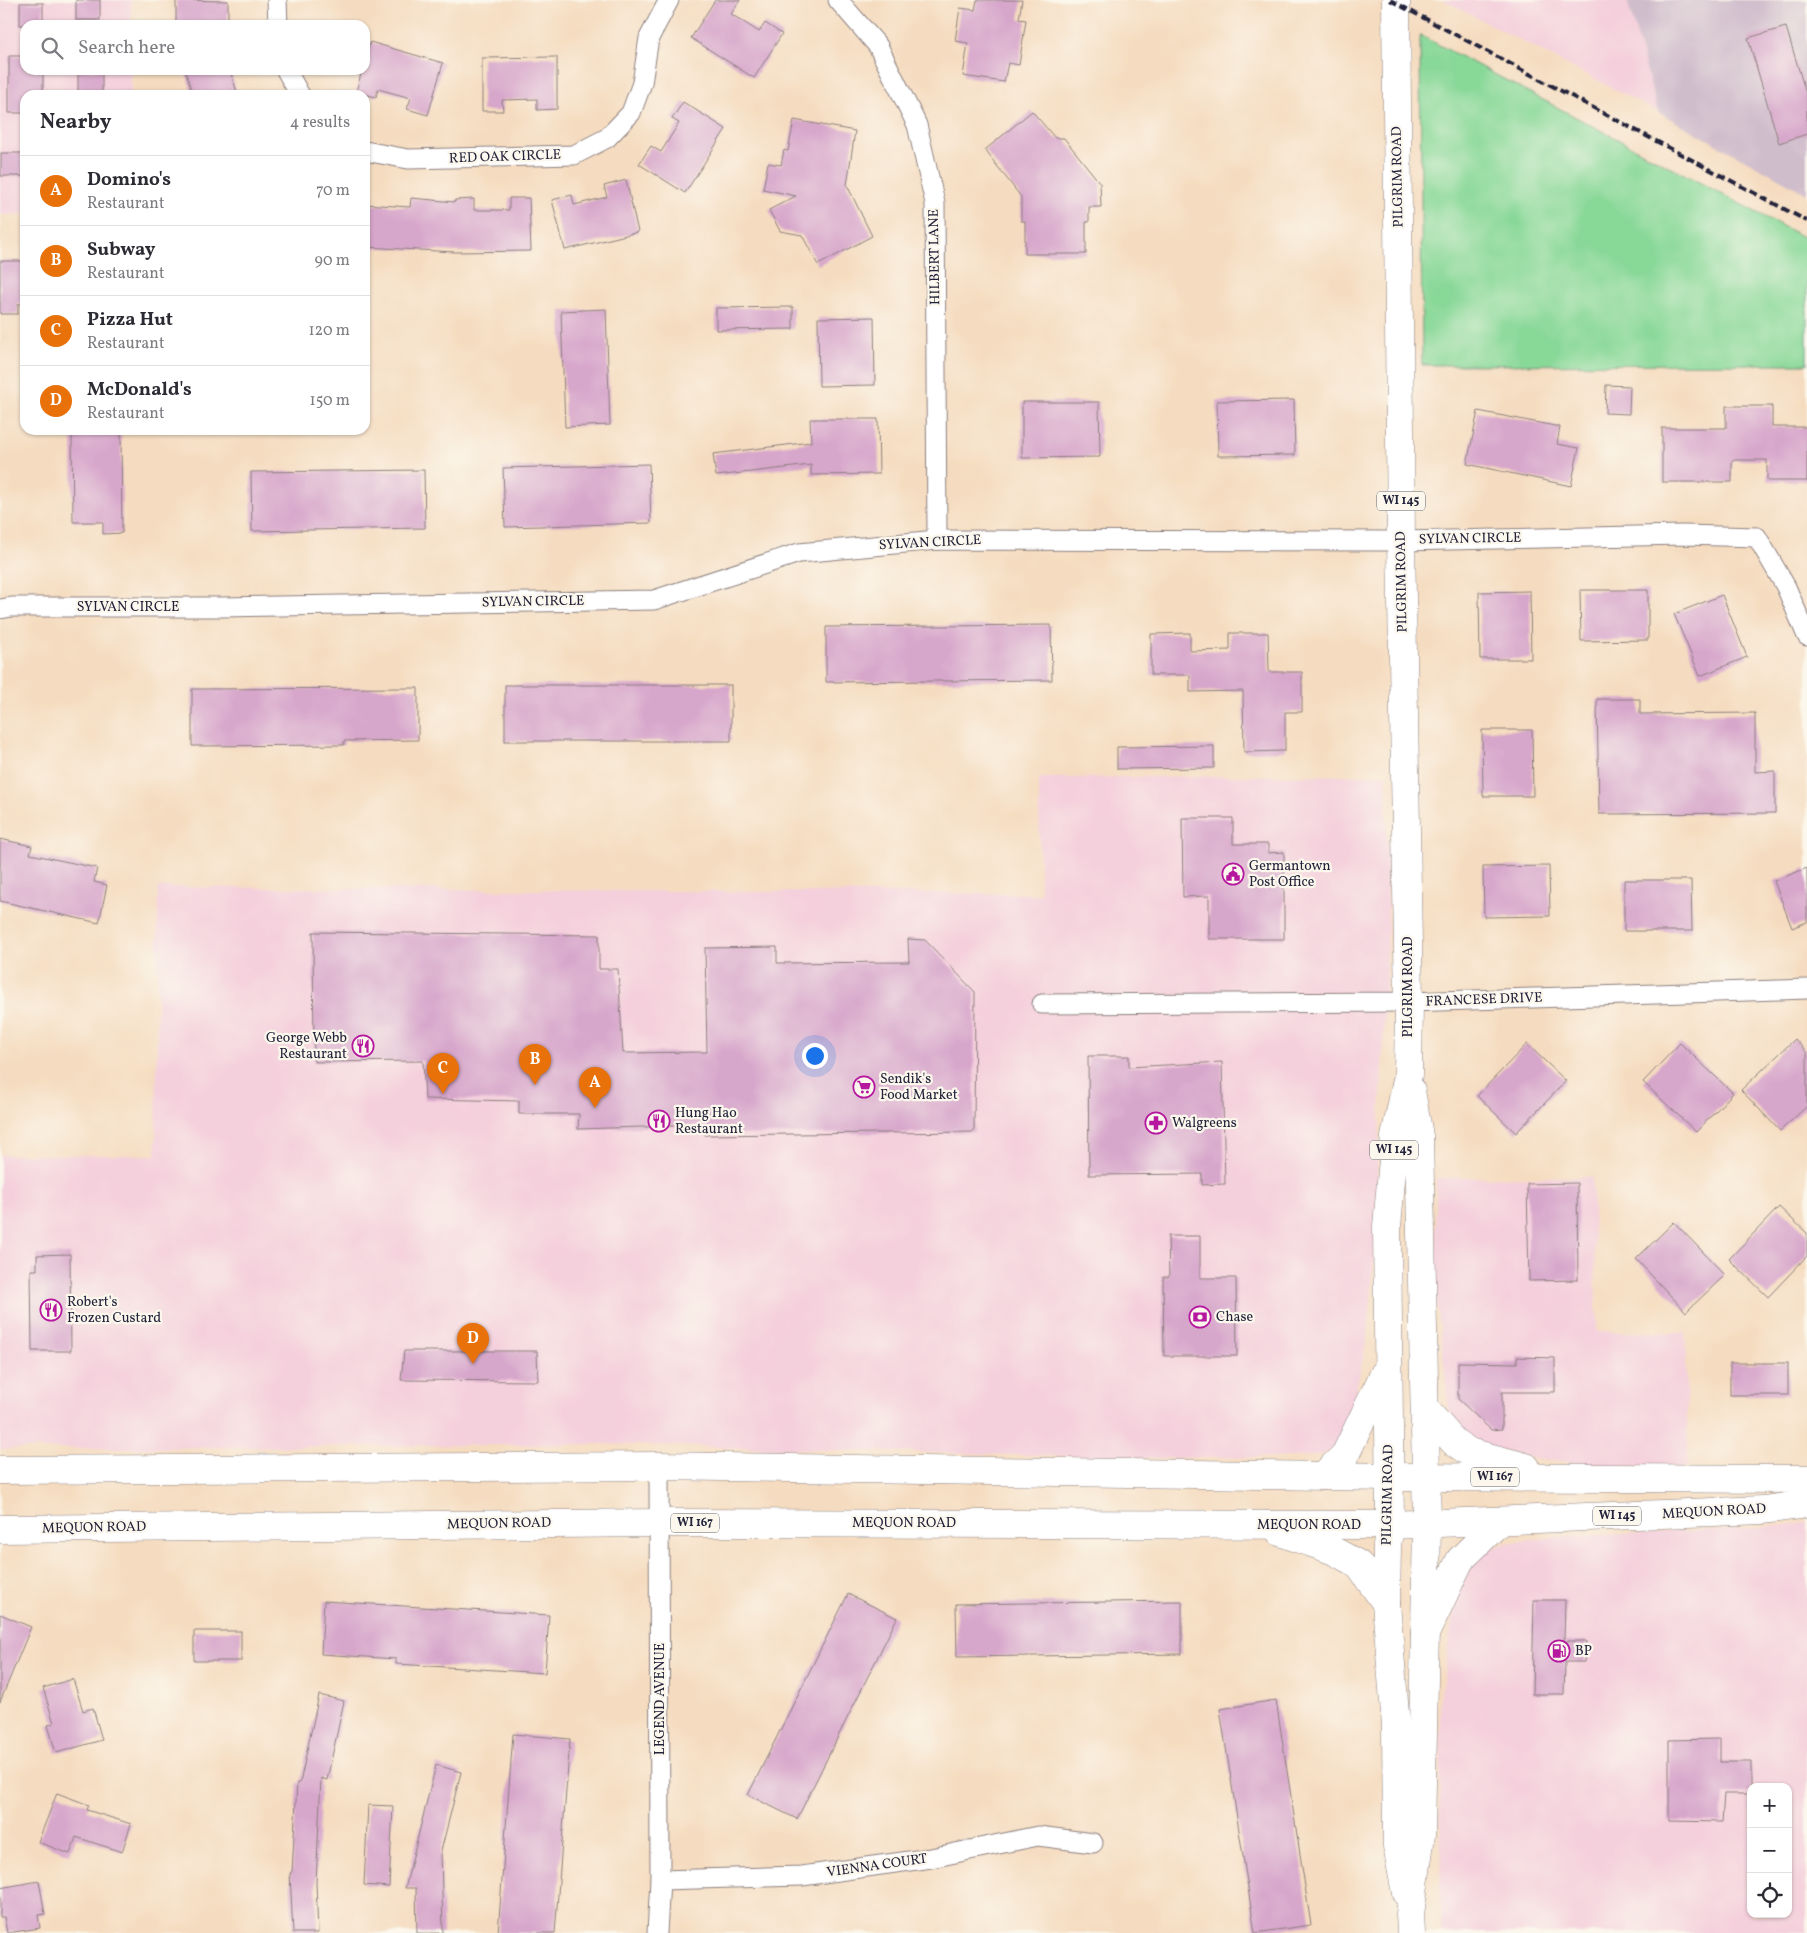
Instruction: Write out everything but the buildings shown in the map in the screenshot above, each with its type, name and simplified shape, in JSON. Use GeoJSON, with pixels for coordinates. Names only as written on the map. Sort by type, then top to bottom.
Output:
{"type":"FeatureCollection","features":[{"type":"Feature","properties":{"kind":"main road","name":"PILGRIM ROAD"},"geometry":{"type":"LineString","coordinates":[[1396,0],[1401,541],[1409,1002],[1408,1075],[1396,1137],[1388,1216],[1390,1525],[1387,1546],[1386,1603],[1396,1726],[1396,1846],[1410,1924]]}},
{"type":"Feature","properties":{"kind":"main road","name":"PILGRIM ROAD"},"geometry":{"type":"LineString","coordinates":[[1408,1075],[1419,1136],[1427,1477],[1421,1835],[1410,1924]]}},
{"type":"Feature","properties":{"kind":"main road"},"geometry":{"type":"LineString","coordinates":[[1388,1294],[1422,1294]]}},
{"type":"Feature","properties":{"kind":"main road"},"geometry":{"type":"LineString","coordinates":[[1323,1476],[1345,1455],[1388,1366]]}},
{"type":"Feature","properties":{"kind":"main road"},"geometry":{"type":"LineString","coordinates":[[1425,1409],[1454,1442],[1469,1452],[1564,1477],[1807,1479]]}},
{"type":"Feature","properties":{"kind":"main road","name":"WI 167"},"geometry":{"type":"LineString","coordinates":[[0,1470],[660,1466],[1389,1477],[1564,1477]]}},
{"type":"Feature","properties":{"kind":"main road","name":"MEQUON ROAD"},"geometry":{"type":"LineString","coordinates":[[0,1529],[660,1523],[1390,1525],[1763,1510],[1807,1504]]}},
{"type":"Feature","properties":{"kind":"main road"},"geometry":{"type":"LineString","coordinates":[[1425,1634],[1460,1560],[1500,1521]]}},
{"type":"Feature","properties":{"kind":"main road"},"geometry":{"type":"LineString","coordinates":[[1258,1524],[1332,1550],[1351,1559],[1358,1564],[1386,1603]]}},
{"type":"Feature","properties":{"kind":"street"},"geometry":{"type":"LineString","coordinates":[[277,0],[278,20]]}},
{"type":"Feature","properties":{"kind":"street","name":"RED OAK CIRCLE"},"geometry":{"type":"LineString","coordinates":[[370,152],[408,160],[574,155],[607,138],[631,114],[642,83],[648,38],[669,0]]}},
{"type":"Feature","properties":{"kind":"street","name":"HILBERT LANE"},"geometry":{"type":"LineString","coordinates":[[838,0],[878,46],[917,125],[935,203],[937,540]]}},
{"type":"Feature","properties":{"kind":"street"},"geometry":{"type":"LineString","coordinates":[[289,75],[297,90]]}},
{"type":"Feature","properties":{"kind":"street","name":"SYLVAN CIRCLE"},"geometry":{"type":"LineString","coordinates":[[0,609],[654,600],[799,553],[937,540],[1401,541],[1683,535],[1758,537],[1786,587],[1807,636]]}},
{"type":"Feature","properties":{"kind":"street","name":"FRANCESE DRIVE"},"geometry":{"type":"LineString","coordinates":[[1042,1004],[1409,1002],[1807,989]]}},
{"type":"Feature","properties":{"kind":"street","name":"LEGEND AVENUE"},"geometry":{"type":"LineString","coordinates":[[657,1933],[660,1880],[660,1466]]}},
{"type":"Feature","properties":{"kind":"street","name":"VIENNA COURT"},"geometry":{"type":"LineString","coordinates":[[660,1880],[802,1876],[931,1858],[1038,1836],[1092,1843]]}},
{"type":"Feature","properties":{"kind":"shaded area"},"geometry":{"type":"Polygon","coordinates":[[[0,0],[131,0],[131,20],[20,20],[20,75],[131,75],[131,90],[20,90],[20,214],[0,215],[0,0]]]}},
{"type":"Feature","properties":{"kind":"shaded area"},"geometry":{"type":"Polygon","coordinates":[[[1443,0],[1627,0],[1658,112],[1443,0]]]}},
{"type":"Feature","properties":{"kind":"shaded area"},"geometry":{"type":"Polygon","coordinates":[[[1627,0],[1807,0],[1807,194],[1658,112],[1627,0]]]}},
{"type":"Feature","properties":{"kind":"shaded area"},"geometry":{"type":"Polygon","coordinates":[[[1386,775],[1388,925],[1374,1258],[1368,1334],[1347,1432],[1340,1445],[1325,1454],[1304,1457],[1142,1458],[600,1444],[0,1449],[0,1155],[156,1155],[158,887],[1040,894],[1039,778],[1386,775]]]}},
{"type":"Feature","properties":{"kind":"shaded area"},"geometry":{"type":"Polygon","coordinates":[[[1592,1177],[1597,1332],[1685,1333],[1688,1467],[1615,1467],[1534,1458],[1474,1444],[1450,1418],[1435,1283],[1436,1178],[1592,1177]]]}},
{"type":"Feature","properties":{"kind":"shaded area"},"geometry":{"type":"Polygon","coordinates":[[[1807,1522],[1807,1933],[1441,1933],[1440,1700],[1452,1621],[1461,1583],[1467,1567],[1486,1550],[1507,1543],[1555,1537],[1740,1529],[1807,1522]]]}},
{"type":"Feature","properties":{"kind":"green space"},"geometry":{"type":"Polygon","coordinates":[[[1420,35],[1807,239],[1807,364],[1422,365],[1420,35]]]}},
{"type":"Feature","properties":{"kind":"railway"},"geometry":{"type":"LineString","coordinates":[[1390,0],[1807,221]]}},
{"type":"Feature","properties":{"kind":"place","name":"Germantown Post Office"},"geometry":{"type":"Point","coordinates":[1233,874]}},
{"type":"Feature","properties":{"kind":"place","name":"George Webb Restaurant"},"geometry":{"type":"Point","coordinates":[363,1046]}},
{"type":"Feature","properties":{"kind":"place","name":"Subway"},"geometry":{"type":"Point","coordinates":[535,1085]}},
{"type":"Feature","properties":{"kind":"place","name":"Sendik's Food Market"},"geometry":{"type":"Point","coordinates":[864,1087]}},
{"type":"Feature","properties":{"kind":"place","name":"Pizza Hut"},"geometry":{"type":"Point","coordinates":[443,1094]}},
{"type":"Feature","properties":{"kind":"place","name":"Domino's"},"geometry":{"type":"Point","coordinates":[595,1108]}},
{"type":"Feature","properties":{"kind":"place","name":"Hung Hao Restaurant"},"geometry":{"type":"Point","coordinates":[659,1121]}},
{"type":"Feature","properties":{"kind":"place","name":"Walgreens"},"geometry":{"type":"Point","coordinates":[1156,1123]}},
{"type":"Feature","properties":{"kind":"place","name":"Robert's Frozen Custard"},"geometry":{"type":"Point","coordinates":[51,1310]}},
{"type":"Feature","properties":{"kind":"place","name":"Chase"},"geometry":{"type":"Point","coordinates":[1200,1317]}},
{"type":"Feature","properties":{"kind":"place","name":"McDonald's"},"geometry":{"type":"Point","coordinates":[473,1364]}},
{"type":"Feature","properties":{"kind":"place","name":"BP"},"geometry":{"type":"Point","coordinates":[1559,1651]}}]}
